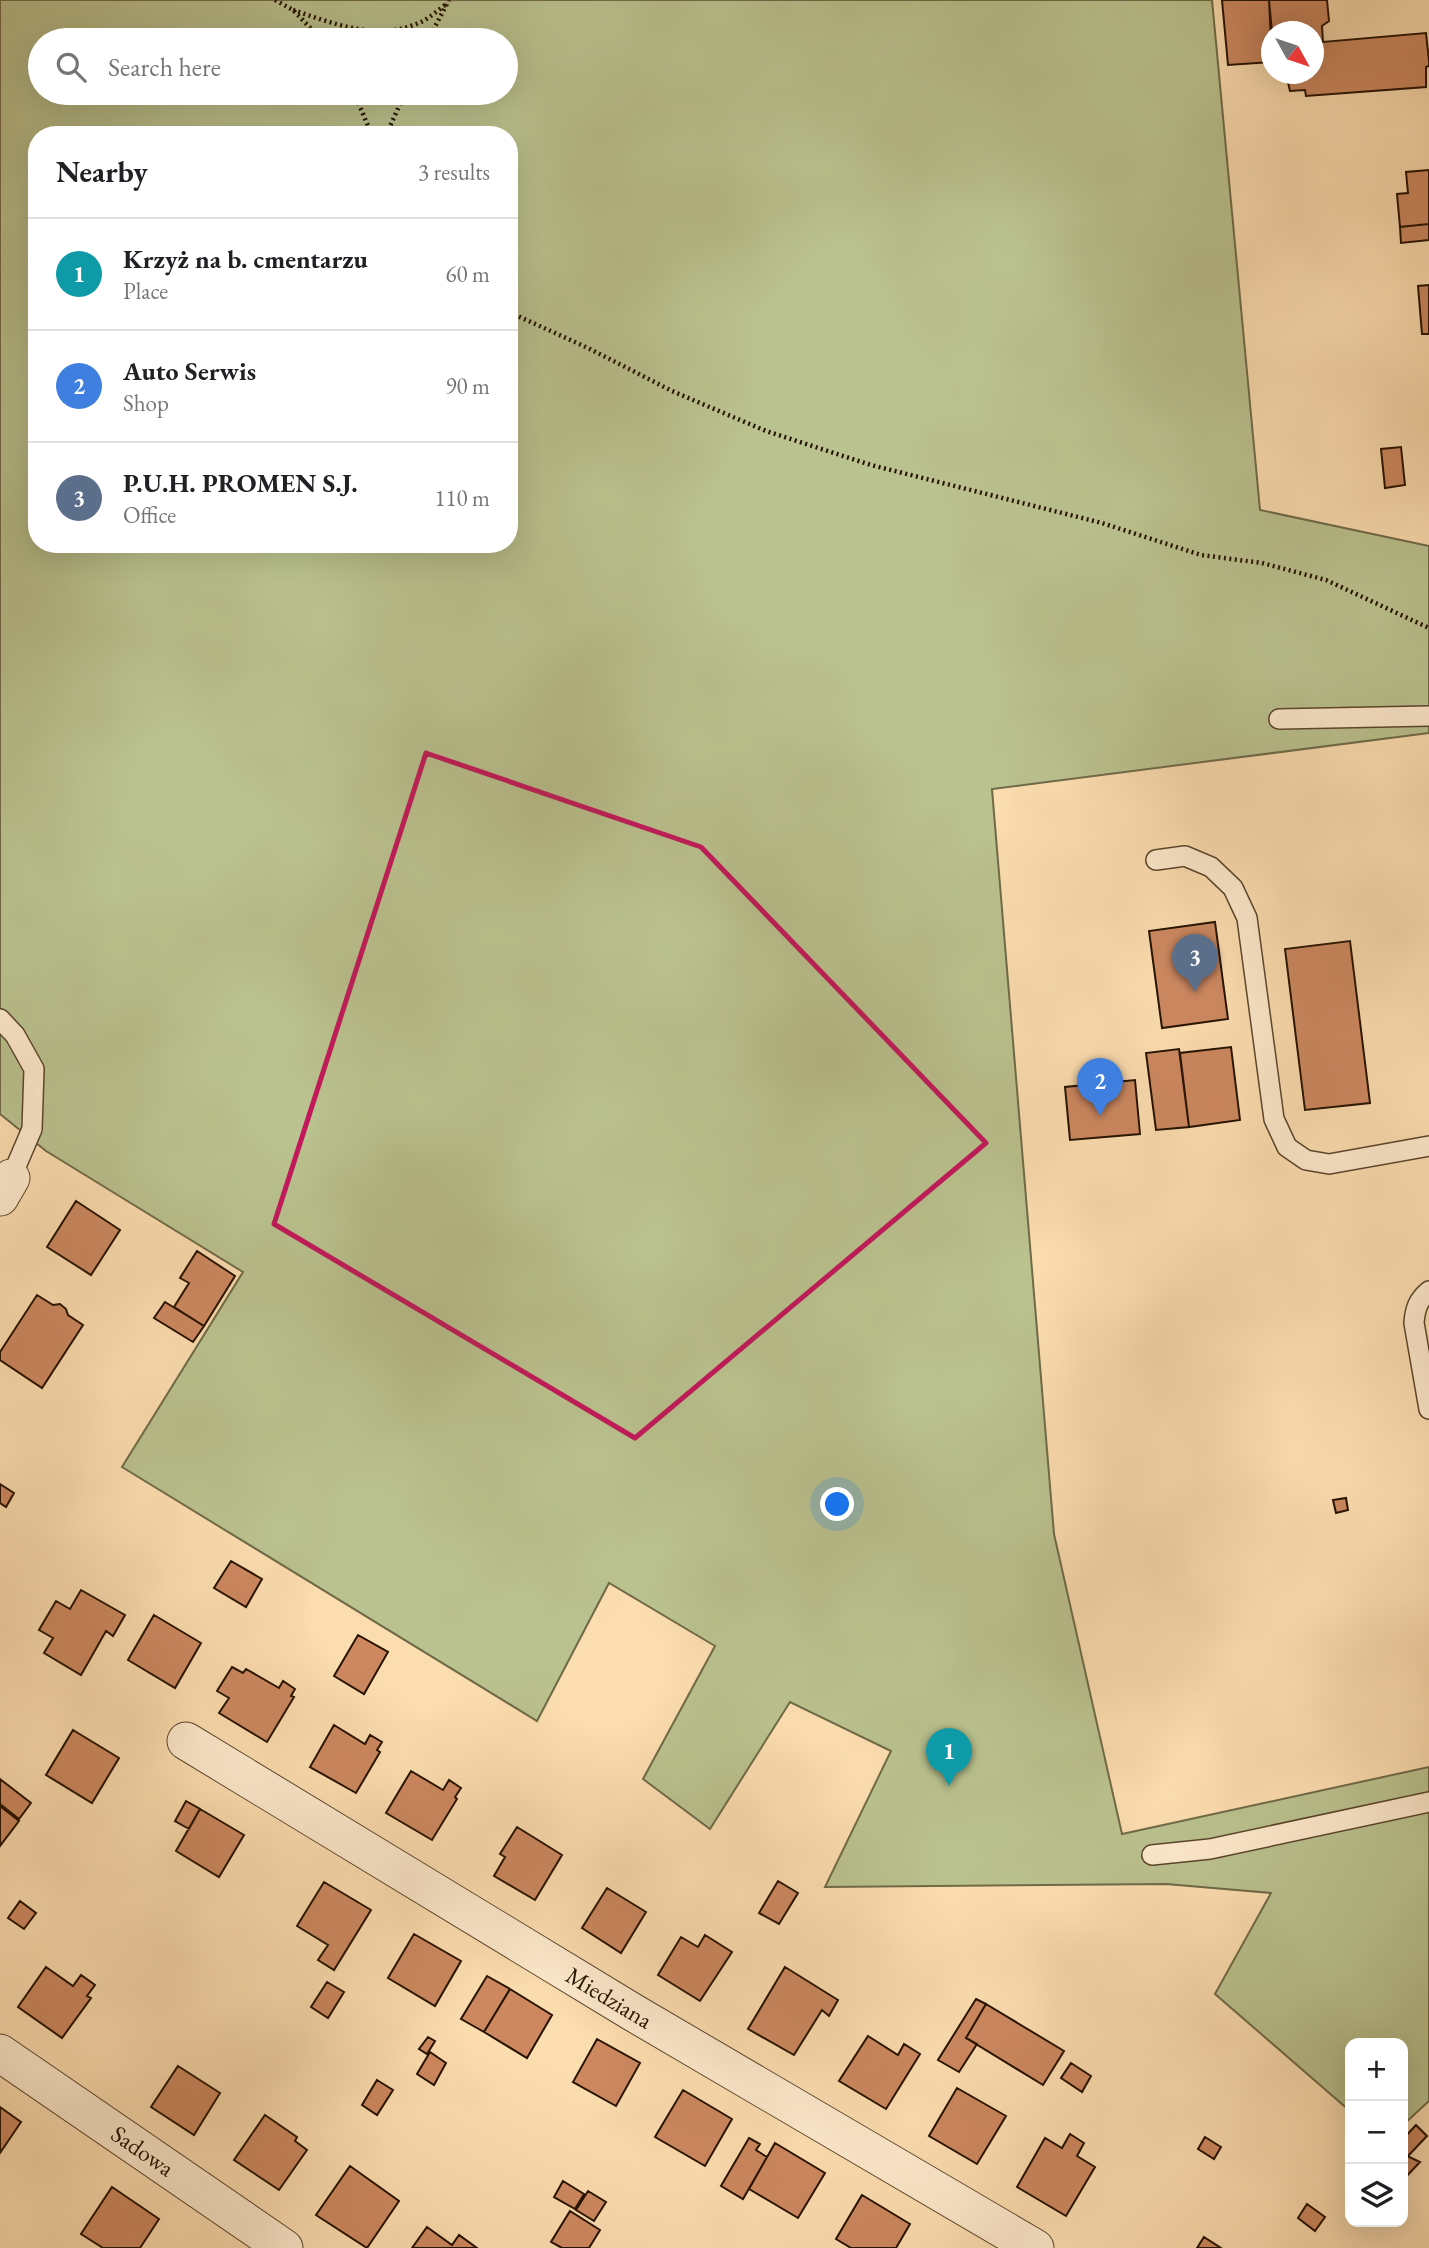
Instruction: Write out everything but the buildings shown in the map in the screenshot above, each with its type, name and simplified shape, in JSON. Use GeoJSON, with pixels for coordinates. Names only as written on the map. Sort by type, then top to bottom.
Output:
{"type":"FeatureCollection","features":[{"type":"Feature","properties":{"kind":"street","name":"Miedziana"},"geometry":{"type":"LineString","coordinates":[[186,1741],[634,2014],[1035,2248]]}},
{"type":"Feature","properties":{"kind":"street","name":"Sadowa"},"geometry":{"type":"LineString","coordinates":[[0,2053],[284,2248]]}},
{"type":"Feature","properties":{"kind":"lane"},"geometry":{"type":"LineString","coordinates":[[1279,719],[1429,716]]}},
{"type":"Feature","properties":{"kind":"lane"},"geometry":{"type":"LineString","coordinates":[[1156,860],[1185,856],[1212,867],[1233,888],[1247,918],[1275,1119],[1287,1147],[1306,1160],[1329,1164],[1429,1146]]}},
{"type":"Feature","properties":{"kind":"lane"},"geometry":{"type":"LineString","coordinates":[[0,1019],[15,1035],[34,1069],[32,1129],[6,1188]]}},
{"type":"Feature","properties":{"kind":"lane"},"geometry":{"type":"LineString","coordinates":[[1429,1291],[1421,1297],[1415,1310],[1414,1323],[1429,1409]]}},
{"type":"Feature","properties":{"kind":"lane"},"geometry":{"type":"LineString","coordinates":[[1152,1855],[1210,1849],[1429,1802]]}},
{"type":"Feature","properties":{"kind":"path"},"geometry":{"type":"LineString","coordinates":[[275,0],[293,10],[354,28]]}},
{"type":"Feature","properties":{"kind":"path"},"geometry":{"type":"LineString","coordinates":[[404,28],[423,21],[449,1]]}},
{"type":"Feature","properties":{"kind":"path"},"geometry":{"type":"LineString","coordinates":[[434,28],[449,1]]}},
{"type":"Feature","properties":{"kind":"path"},"geometry":{"type":"LineString","coordinates":[[293,10],[310,28]]}},
{"type":"Feature","properties":{"kind":"path"},"geometry":{"type":"LineString","coordinates":[[359,105],[368,126]]}},
{"type":"Feature","properties":{"kind":"path"},"geometry":{"type":"LineString","coordinates":[[390,126],[400,105]]}},
{"type":"Feature","properties":{"kind":"path"},"geometry":{"type":"LineString","coordinates":[[518,316],[672,391],[766,431],[871,465],[1102,523],[1201,555],[1262,563],[1326,580],[1429,628]]}},
{"type":"Feature","properties":{"kind":"highlighted area"},"geometry":{"type":"Polygon","coordinates":[[[426,753],[701,847],[986,1143],[635,1438],[274,1224],[426,753]]]}},
{"type":"Feature","properties":{"kind":"green space"},"geometry":{"type":"Polygon","coordinates":[[[0,0],[1212,0],[1260,510],[1429,546],[1429,733],[992,789],[1054,1534],[1122,1834],[1429,1767],[1429,2101],[1408,2120],[1408,2038],[1345,2038],[1345,2107],[1215,1994],[1271,1893],[1166,1884],[825,1887],[891,1751],[790,1702],[710,1829],[643,1779],[715,1646],[609,1583],[537,1721],[122,1467],[243,1272],[46,1151],[0,1114],[0,0]]]}},
{"type":"Feature","properties":{"kind":"place","name":"P.U.H. PROMEN S.J."},"geometry":{"type":"Point","coordinates":[1195,992]}},
{"type":"Feature","properties":{"kind":"place","name":"Auto Serwis"},"geometry":{"type":"Point","coordinates":[1100,1116]}},
{"type":"Feature","properties":{"kind":"place","name":"Krzyż na b. cmentarzu"},"geometry":{"type":"Point","coordinates":[949,1786]}}]}
